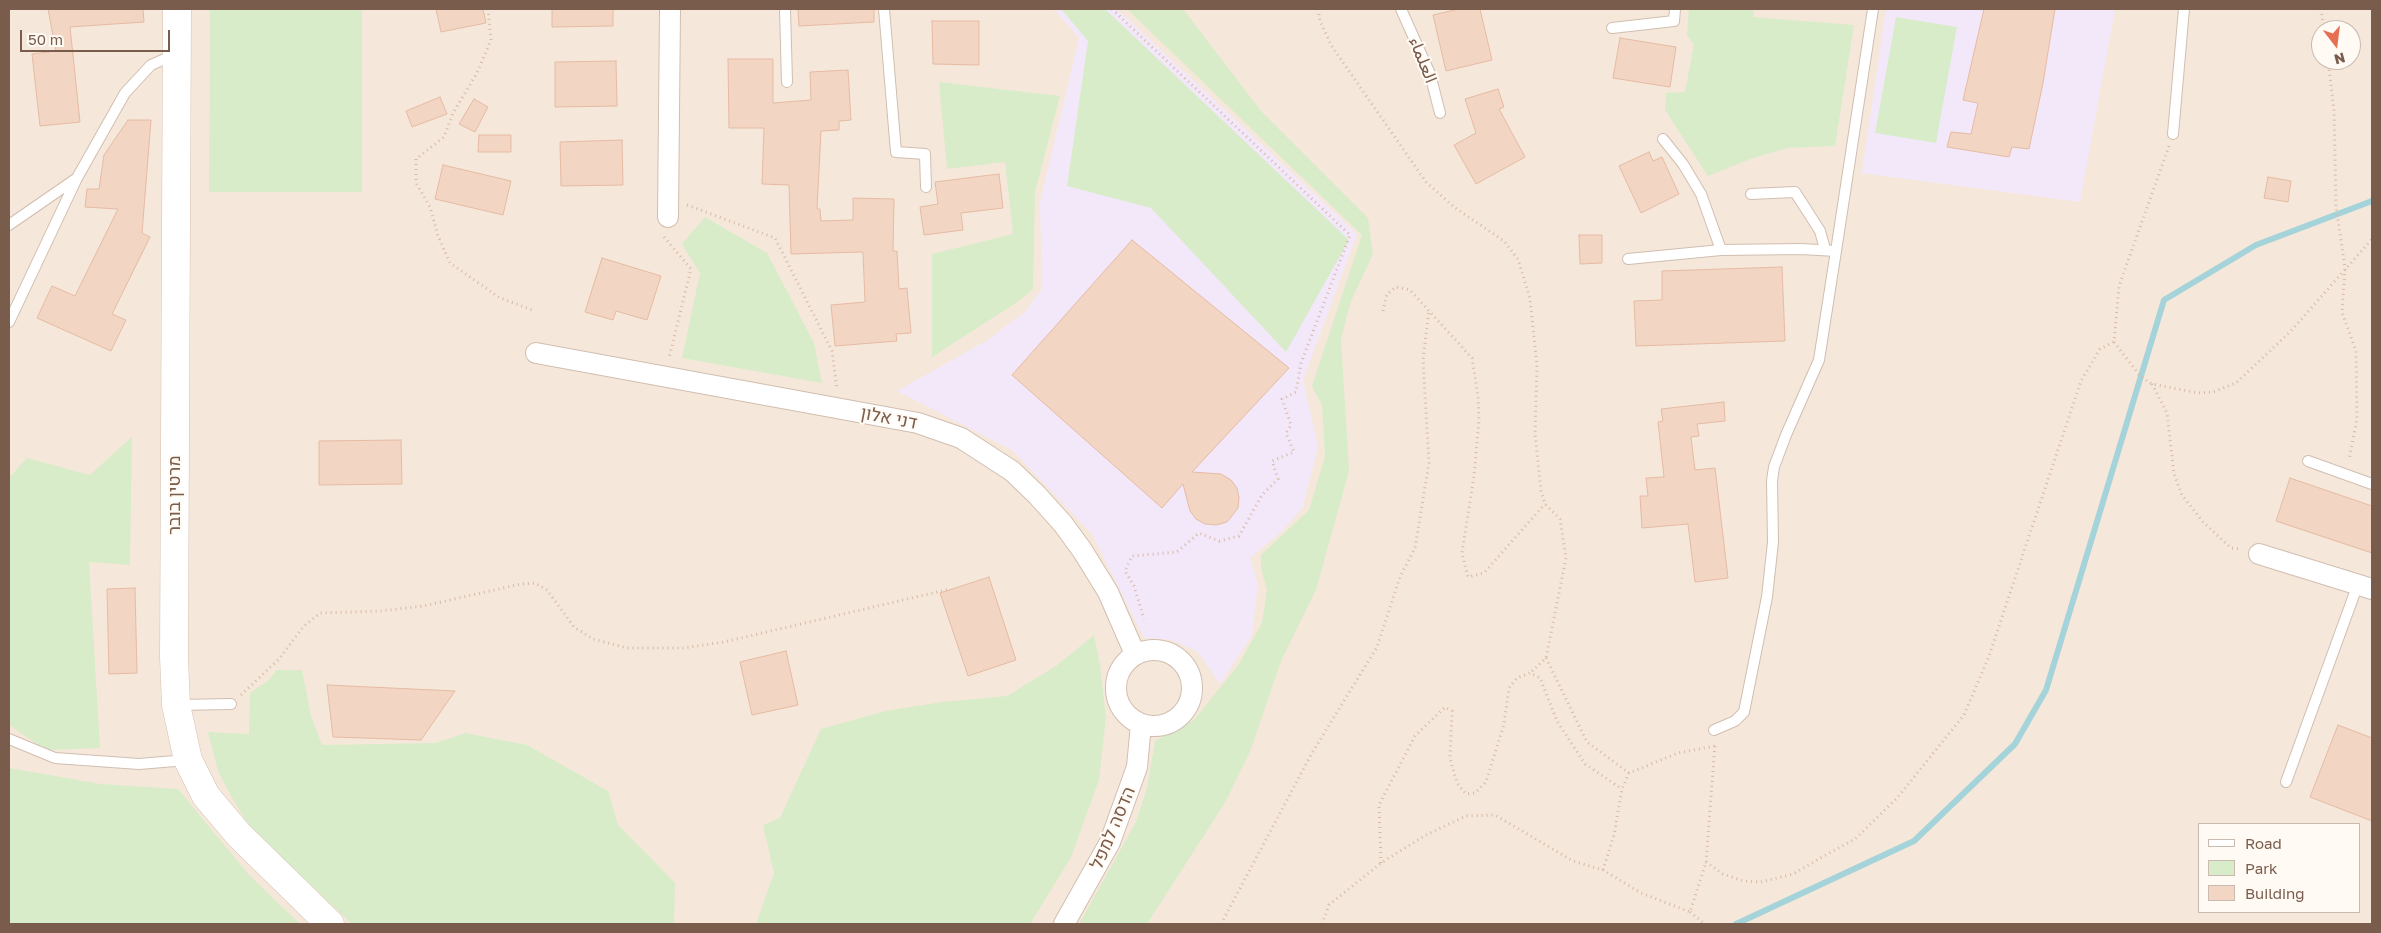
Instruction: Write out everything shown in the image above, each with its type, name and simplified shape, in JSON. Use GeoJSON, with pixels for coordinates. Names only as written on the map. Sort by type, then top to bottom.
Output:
{"type":"FeatureCollection","features":[{"type":"Feature","properties":{"kind":"street","name":"מרטין בובר"},"geometry":{"type":"LineString","coordinates":[[177,9],[174,657],[176,705],[188,760],[206,796],[221,816],[330,924]]}},
{"type":"Feature","properties":{"kind":"street"},"geometry":{"type":"LineString","coordinates":[[668,207],[670,9]]}},
{"type":"Feature","properties":{"kind":"street","name":"דני אלון"},"geometry":{"type":"LineString","coordinates":[[536,353],[918,422],[961,438],[1012,471],[1038,495],[1082,550],[1108,592],[1135,654]]}},
{"type":"Feature","properties":{"kind":"street"},"geometry":{"type":"LineString","coordinates":[[2259,554],[2365,586]]}},
{"type":"Feature","properties":{"kind":"street"},"geometry":{"type":"LineString","coordinates":[[1152,649],[1166,651],[1178,657],[1187,667],[1192,681],[1191,700],[1181,716],[1170,723],[1156,726],[1141,724],[1125,713],[1116,693],[1116,680],[1122,667],[1135,654],[1152,649]]}},
{"type":"Feature","properties":{"kind":"street","name":"הדסה למפל"},"geometry":{"type":"LineString","coordinates":[[1064,924],[1110,842],[1137,767],[1141,724]]}},
{"type":"Feature","properties":{"kind":"lane"},"geometry":{"type":"LineString","coordinates":[[785,9],[787,82]]}},
{"type":"Feature","properties":{"kind":"lane"},"geometry":{"type":"LineString","coordinates":[[884,9],[896,152],[926,154],[926,187]]}},
{"type":"Feature","properties":{"kind":"lane","name":"العلماء"},"geometry":{"type":"LineString","coordinates":[[1401,9],[1430,74],[1440,113]]}},
{"type":"Feature","properties":{"kind":"lane"},"geometry":{"type":"LineString","coordinates":[[1612,28],[1674,21],[1675,9]]}},
{"type":"Feature","properties":{"kind":"lane"},"geometry":{"type":"LineString","coordinates":[[1714,730],[1735,721],[1744,712],[1768,597],[1773,542],[1772,481],[1774,467],[1819,360],[1873,9]]}},
{"type":"Feature","properties":{"kind":"lane"},"geometry":{"type":"LineString","coordinates":[[2173,134],[2184,9]]}},
{"type":"Feature","properties":{"kind":"lane"},"geometry":{"type":"LineString","coordinates":[[9,322],[77,178],[125,93],[151,65],[167,58],[176,67]]}},
{"type":"Feature","properties":{"kind":"lane"},"geometry":{"type":"LineString","coordinates":[[1663,139],[1683,164],[1701,194],[1721,250]]}},
{"type":"Feature","properties":{"kind":"lane"},"geometry":{"type":"LineString","coordinates":[[9,225],[77,178]]}},
{"type":"Feature","properties":{"kind":"lane"},"geometry":{"type":"LineString","coordinates":[[1751,194],[1795,192],[1820,231],[1825,250]]}},
{"type":"Feature","properties":{"kind":"lane"},"geometry":{"type":"LineString","coordinates":[[1628,259],[1721,250],[1836,251]]}},
{"type":"Feature","properties":{"kind":"lane"},"geometry":{"type":"LineString","coordinates":[[2308,461],[2372,484]]}},
{"type":"Feature","properties":{"kind":"lane"},"geometry":{"type":"LineString","coordinates":[[2286,782],[2365,586]]}},
{"type":"Feature","properties":{"kind":"lane"},"geometry":{"type":"LineString","coordinates":[[176,705],[231,704]]}},
{"type":"Feature","properties":{"kind":"lane"},"geometry":{"type":"LineString","coordinates":[[10,741],[55,758],[139,764],[188,760]]}},
{"type":"Feature","properties":{"kind":"path"},"geometry":{"type":"LineString","coordinates":[[488,9],[491,40],[478,73],[453,113],[444,137],[416,159],[416,183],[430,207],[438,236],[450,263],[500,298],[535,311]]}},
{"type":"Feature","properties":{"kind":"path"},"geometry":{"type":"LineString","coordinates":[[1112,9],[1350,234],[1301,363],[1296,392],[1282,399],[1292,425],[1286,433],[1294,452],[1272,461],[1278,479],[1262,495],[1239,536],[1219,541],[1199,533],[1177,552],[1132,556],[1125,571],[1134,586],[1144,621]]}},
{"type":"Feature","properties":{"kind":"path"},"geometry":{"type":"LineString","coordinates":[[1318,9],[1320,21],[1331,45],[1426,182],[1454,207],[1504,241],[1518,259],[1530,299],[1537,365],[1535,434],[1541,492],[1545,504],[1560,520],[1566,558],[1546,658],[1530,674],[1517,678],[1509,688],[1504,724],[1486,782],[1474,793],[1466,794],[1457,784],[1450,758],[1452,711],[1445,707],[1415,736],[1379,805],[1381,863]]}},
{"type":"Feature","properties":{"kind":"path"},"geometry":{"type":"LineString","coordinates":[[2329,70],[2334,110],[2336,206],[2345,268],[2342,312],[2356,350],[2356,419],[2346,475]]}},
{"type":"Feature","properties":{"kind":"path"},"geometry":{"type":"LineString","coordinates":[[2173,134],[2119,286],[2114,342],[2141,377],[2152,384],[2199,393],[2213,392],[2236,383],[2291,331],[2372,239]]}},
{"type":"Feature","properties":{"kind":"path"},"geometry":{"type":"LineString","coordinates":[[664,377],[691,269],[660,232],[668,226],[668,207],[775,238],[832,350],[840,409]]}},
{"type":"Feature","properties":{"kind":"path"},"geometry":{"type":"LineString","coordinates":[[1383,311],[1387,294],[1396,287],[1410,290],[1472,358],[1478,396],[1479,420],[1474,476],[1462,553],[1468,577],[1484,573],[1545,504]]}},
{"type":"Feature","properties":{"kind":"path"},"geometry":{"type":"LineString","coordinates":[[1221,924],[1312,752],[1377,647],[1400,577],[1414,548],[1429,462],[1423,360],[1429,310]]}},
{"type":"Feature","properties":{"kind":"path"},"geometry":{"type":"LineString","coordinates":[[1706,862],[1723,874],[1744,882],[1762,882],[1793,874],[1855,838],[1898,797],[1964,715],[1989,656],[2081,381],[2100,349],[2114,342]]}},
{"type":"Feature","properties":{"kind":"path"},"geometry":{"type":"LineString","coordinates":[[2152,384],[2167,413],[2174,474],[2182,495],[2203,522],[2231,548],[2259,554]]}},
{"type":"Feature","properties":{"kind":"path"},"geometry":{"type":"LineString","coordinates":[[231,704],[279,658],[303,627],[320,612],[381,611],[423,606],[521,584],[535,583],[547,590],[574,627],[593,639],[627,648],[683,648],[724,642],[950,589]]}},
{"type":"Feature","properties":{"kind":"path"},"geometry":{"type":"LineString","coordinates":[[1546,658],[1587,742],[1629,773]]}},
{"type":"Feature","properties":{"kind":"path"},"geometry":{"type":"LineString","coordinates":[[1530,674],[1540,678],[1557,721],[1584,764],[1622,789]]}},
{"type":"Feature","properties":{"kind":"path"},"geometry":{"type":"LineString","coordinates":[[1603,870],[1614,835],[1622,789],[1629,773],[1678,753],[1715,746],[1706,862],[1690,912]]}},
{"type":"Feature","properties":{"kind":"path"},"geometry":{"type":"LineString","coordinates":[[1322,924],[1329,904],[1381,863],[1426,835],[1466,816],[1495,815],[1573,861],[1603,870],[1641,893],[1690,912],[1705,924]]}},
{"type":"Feature","properties":{"kind":"shaded area"},"geometry":{"type":"Polygon","coordinates":[[[9,9],[2372,9],[2372,924],[9,924],[9,9]]]}},
{"type":"Feature","properties":{"kind":"shaded area"},"geometry":{"type":"Polygon","coordinates":[[[1054,9],[1117,9],[1357,234],[1303,380],[1318,447],[1303,507],[1281,532],[1250,558],[1258,583],[1252,635],[1220,684],[1198,652],[1172,640],[1144,638],[1092,534],[1012,450],[897,391],[986,341],[1026,311],[1042,288],[1040,202],[1079,38],[1054,9]]]}},
{"type":"Feature","properties":{"kind":"shaded area"},"geometry":{"type":"Polygon","coordinates":[[[1886,9],[2115,9],[2080,202],[1862,173],[1886,9]]]}},
{"type":"Feature","properties":{"kind":"green space"},"geometry":{"type":"Polygon","coordinates":[[[210,9],[362,9],[362,192],[209,192],[210,9]]]}},
{"type":"Feature","properties":{"kind":"green space"},"geometry":{"type":"Polygon","coordinates":[[[1061,9],[1105,9],[1349,240],[1286,352],[1151,208],[1067,186],[1088,41],[1061,9]]]}},
{"type":"Feature","properties":{"kind":"green space"},"geometry":{"type":"Polygon","coordinates":[[[1127,9],[1183,9],[1261,111],[1368,218],[1373,254],[1351,301],[1341,339],[1349,471],[1316,590],[1281,661],[1251,749],[1226,801],[1147,924],[1079,924],[1136,822],[1147,788],[1155,741],[1194,720],[1239,664],[1262,623],[1267,590],[1261,568],[1261,555],[1309,510],[1325,456],[1322,405],[1312,386],[1362,235],[1127,9]]]}},
{"type":"Feature","properties":{"kind":"green space"},"geometry":{"type":"Polygon","coordinates":[[[1689,9],[1754,9],[1753,17],[1854,25],[1835,146],[1788,148],[1753,158],[1708,176],[1665,110],[1666,93],[1685,92],[1694,45],[1687,35],[1689,9]]]}},
{"type":"Feature","properties":{"kind":"green space"},"geometry":{"type":"Polygon","coordinates":[[[1896,17],[1957,27],[1936,143],[1875,133],[1896,17]]]}},
{"type":"Feature","properties":{"kind":"green space"},"geometry":{"type":"Polygon","coordinates":[[[939,82],[1060,96],[1035,192],[1033,289],[1016,303],[932,357],[932,254],[1013,234],[1005,162],[947,169],[939,82]]]}},
{"type":"Feature","properties":{"kind":"green space"},"geometry":{"type":"Polygon","coordinates":[[[705,217],[767,253],[814,343],[822,383],[682,358],[700,273],[682,244],[705,217]]]}},
{"type":"Feature","properties":{"kind":"green space"},"geometry":{"type":"Polygon","coordinates":[[[132,437],[130,565],[89,562],[100,748],[46,750],[9,725],[9,478],[27,458],[90,475],[132,437]]]}},
{"type":"Feature","properties":{"kind":"green space"},"geometry":{"type":"Polygon","coordinates":[[[1094,635],[1100,665],[1106,717],[1099,780],[1071,857],[1030,924],[756,924],[774,873],[763,825],[780,818],[821,729],[885,711],[942,702],[1007,696],[1056,666],[1094,635]]]}},
{"type":"Feature","properties":{"kind":"green space"},"geometry":{"type":"Polygon","coordinates":[[[277,670],[302,670],[311,716],[322,745],[436,743],[465,733],[527,745],[608,791],[618,825],[675,883],[674,924],[352,924],[249,826],[218,771],[208,732],[249,734],[250,693],[269,680],[277,670]]]}},
{"type":"Feature","properties":{"kind":"green space"},"geometry":{"type":"Polygon","coordinates":[[[9,768],[101,784],[178,789],[249,875],[300,924],[9,924],[9,768]]]}},
{"type":"Feature","properties":{"kind":"building"},"geometry":{"type":"Polygon","coordinates":[[[48,9],[143,9],[144,22],[70,27],[80,122],[40,126],[32,54],[56,51],[48,9]]]}},
{"type":"Feature","properties":{"kind":"building"},"geometry":{"type":"Polygon","coordinates":[[[436,9],[483,9],[486,23],[441,32],[436,9]]]}},
{"type":"Feature","properties":{"kind":"building"},"geometry":{"type":"Polygon","coordinates":[[[552,9],[613,9],[613,26],[552,27],[552,9]]]}},
{"type":"Feature","properties":{"kind":"building"},"geometry":{"type":"Polygon","coordinates":[[[798,9],[874,9],[874,22],[799,26],[798,9]]]}},
{"type":"Feature","properties":{"kind":"building"},"geometry":{"type":"Polygon","coordinates":[[[1459,9],[1480,9],[1492,60],[1446,71],[1433,15],[1459,9]]]}},
{"type":"Feature","properties":{"kind":"building"},"geometry":{"type":"Polygon","coordinates":[[[1984,9],[2055,9],[2043,83],[2029,149],[2012,147],[2009,157],[1947,147],[1951,132],[1971,134],[1978,103],[1963,100],[1984,9]]]}},
{"type":"Feature","properties":{"kind":"building"},"geometry":{"type":"Polygon","coordinates":[[[932,21],[979,21],[979,65],[933,64],[932,21]]]}},
{"type":"Feature","properties":{"kind":"building"},"geometry":{"type":"Polygon","coordinates":[[[1620,38],[1676,47],[1670,87],[1613,78],[1620,38]]]}},
{"type":"Feature","properties":{"kind":"building"},"geometry":{"type":"Polygon","coordinates":[[[728,59],[773,59],[773,103],[811,100],[810,72],[848,70],[851,120],[839,121],[839,130],[821,131],[817,209],[820,209],[821,221],[853,220],[853,198],[894,199],[893,251],[897,251],[899,289],[907,288],[911,333],[896,334],[897,341],[835,346],[831,305],[865,302],[863,252],[791,254],[789,185],[762,184],[764,128],[729,128],[728,59]]]}},
{"type":"Feature","properties":{"kind":"building"},"geometry":{"type":"Polygon","coordinates":[[[616,61],[617,106],[555,107],[555,62],[616,61]]]}},
{"type":"Feature","properties":{"kind":"building"},"geometry":{"type":"Polygon","coordinates":[[[1498,89],[1504,107],[1499,109],[1525,157],[1476,184],[1454,145],[1476,133],[1465,99],[1498,89]]]}},
{"type":"Feature","properties":{"kind":"building"},"geometry":{"type":"Polygon","coordinates":[[[440,97],[447,114],[412,127],[406,111],[440,97]]]}},
{"type":"Feature","properties":{"kind":"building"},"geometry":{"type":"Polygon","coordinates":[[[474,99],[488,107],[475,132],[459,124],[474,99]]]}},
{"type":"Feature","properties":{"kind":"building"},"geometry":{"type":"Polygon","coordinates":[[[128,120],[151,120],[142,233],[150,237],[112,314],[126,320],[111,351],[37,318],[52,286],[75,296],[118,209],[85,207],[87,189],[99,189],[104,155],[128,120]]]}},
{"type":"Feature","properties":{"kind":"building"},"geometry":{"type":"Polygon","coordinates":[[[479,135],[511,135],[511,152],[478,152],[479,135]]]}},
{"type":"Feature","properties":{"kind":"building"},"geometry":{"type":"Polygon","coordinates":[[[622,140],[623,185],[561,186],[560,142],[622,140]]]}},
{"type":"Feature","properties":{"kind":"building"},"geometry":{"type":"Polygon","coordinates":[[[1649,152],[1653,161],[1662,157],[1679,194],[1641,213],[1619,166],[1649,152]]]}},
{"type":"Feature","properties":{"kind":"building"},"geometry":{"type":"Polygon","coordinates":[[[443,165],[511,181],[503,215],[435,199],[443,165]]]}},
{"type":"Feature","properties":{"kind":"building"},"geometry":{"type":"Polygon","coordinates":[[[999,174],[1003,208],[961,213],[963,230],[924,235],[920,207],[938,204],[935,182],[999,174]]]}},
{"type":"Feature","properties":{"kind":"building"},"geometry":{"type":"Polygon","coordinates":[[[2268,177],[2291,181],[2288,202],[2264,198],[2268,177]]]}},
{"type":"Feature","properties":{"kind":"building"},"geometry":{"type":"Polygon","coordinates":[[[1579,235],[1602,235],[1602,263],[1580,264],[1579,235]]]}},
{"type":"Feature","properties":{"kind":"building"},"geometry":{"type":"Polygon","coordinates":[[[1132,240],[1289,368],[1192,472],[1221,474],[1231,480],[1237,488],[1238,508],[1227,522],[1216,525],[1205,524],[1196,519],[1190,511],[1183,484],[1162,508],[1012,375],[1132,240]]]}},
{"type":"Feature","properties":{"kind":"building"},"geometry":{"type":"Polygon","coordinates":[[[602,258],[661,276],[647,320],[616,311],[613,320],[585,312],[602,258]]]}},
{"type":"Feature","properties":{"kind":"building"},"geometry":{"type":"Polygon","coordinates":[[[1782,267],[1785,341],[1636,346],[1634,301],[1662,300],[1662,271],[1782,267]]]}},
{"type":"Feature","properties":{"kind":"building"},"geometry":{"type":"Polygon","coordinates":[[[1724,402],[1725,421],[1697,424],[1699,436],[1691,437],[1695,470],[1715,468],[1728,578],[1695,582],[1688,524],[1642,528],[1640,496],[1648,496],[1646,478],[1664,477],[1658,422],[1663,421],[1661,409],[1724,402]]]}},
{"type":"Feature","properties":{"kind":"building"},"geometry":{"type":"Polygon","coordinates":[[[401,440],[402,484],[319,485],[319,441],[401,440]]]}},
{"type":"Feature","properties":{"kind":"building"},"geometry":{"type":"Polygon","coordinates":[[[2290,478],[2372,506],[2372,553],[2276,521],[2290,478]]]}},
{"type":"Feature","properties":{"kind":"building"},"geometry":{"type":"Polygon","coordinates":[[[989,577],[1016,660],[968,676],[940,593],[989,577]]]}},
{"type":"Feature","properties":{"kind":"building"},"geometry":{"type":"Polygon","coordinates":[[[135,588],[137,673],[109,674],[107,589],[135,588]]]}},
{"type":"Feature","properties":{"kind":"building"},"geometry":{"type":"Polygon","coordinates":[[[786,651],[798,705],[752,715],[740,662],[786,651]]]}},
{"type":"Feature","properties":{"kind":"building"},"geometry":{"type":"Polygon","coordinates":[[[327,685],[455,691],[421,740],[333,737],[327,685]]]}},
{"type":"Feature","properties":{"kind":"building"},"geometry":{"type":"Polygon","coordinates":[[[2338,725],[2372,738],[2372,821],[2310,797],[2338,725]]]}},
{"type":"Feature","properties":{"kind":"waterway"},"geometry":{"type":"LineString","coordinates":[[1736,924],[1914,841],[2015,744],[2046,690],[2164,300],[2256,245],[2372,201]]}}]}
